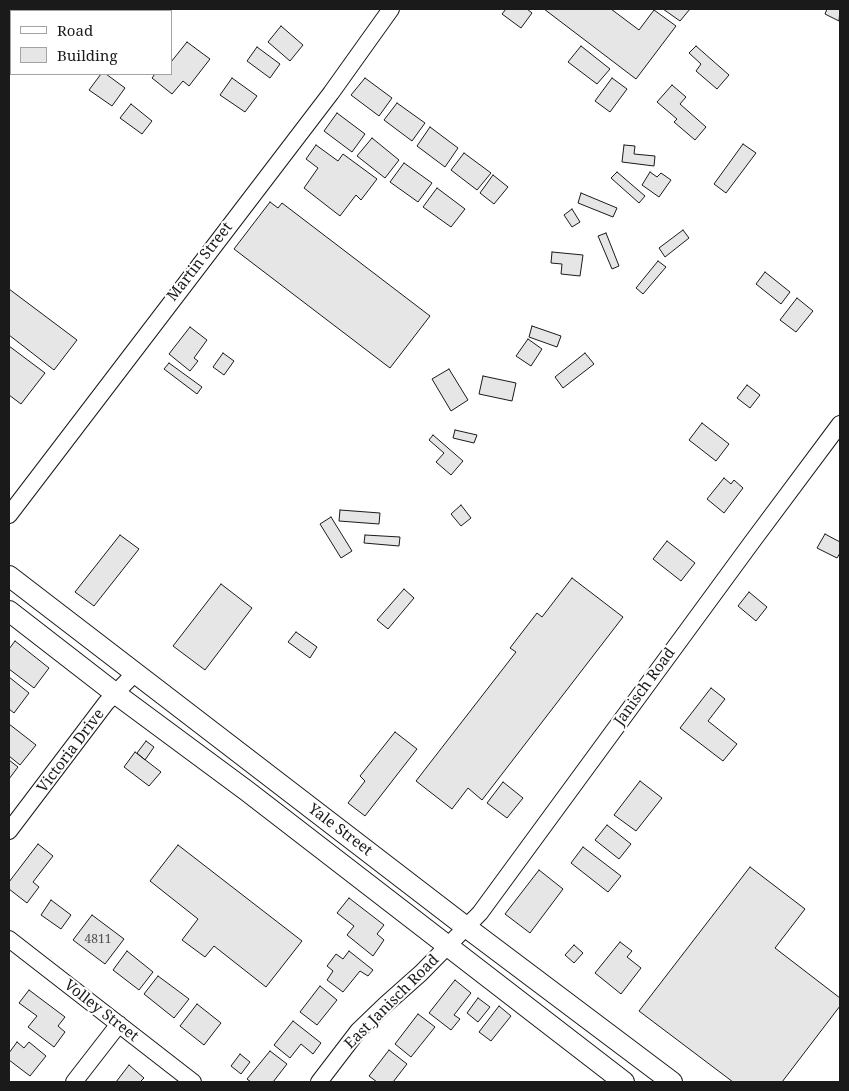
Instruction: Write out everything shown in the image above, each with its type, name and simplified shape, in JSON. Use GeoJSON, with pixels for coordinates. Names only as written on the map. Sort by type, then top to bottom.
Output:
{"type":"FeatureCollection","features":[{"type":"Feature","properties":{"kind":"main road","name":"Yale Street"},"geometry":{"type":"LineString","coordinates":[[9,576],[466,927],[672,1082]]}},
{"type":"Feature","properties":{"kind":"main road","name":"Yale Street"},"geometry":{"type":"LineString","coordinates":[[9,611],[116,694],[247,791],[624,1082]]}},
{"type":"Feature","properties":{"kind":"main road"},"geometry":{"type":"LineString","coordinates":[[247,791],[263,771]]}},
{"type":"Feature","properties":{"kind":"street","name":"Martin Street"},"geometry":{"type":"LineString","coordinates":[[9,515],[330,93],[391,9]]}},
{"type":"Feature","properties":{"kind":"street","name":"Janisch Road"},"geometry":{"type":"LineString","coordinates":[[447,946],[480,913],[840,424]]}},
{"type":"Feature","properties":{"kind":"street","name":"Victoria Drive"},"geometry":{"type":"LineString","coordinates":[[9,831],[106,703],[136,673]]}},
{"type":"Feature","properties":{"kind":"street","name":"Volley Street"},"geometry":{"type":"LineString","coordinates":[[9,939],[194,1082]]}},
{"type":"Feature","properties":{"kind":"street","name":"East Janisch Road"},"geometry":{"type":"LineString","coordinates":[[319,1082],[358,1032],[447,946]]}},
{"type":"Feature","properties":{"kind":"street"},"geometry":{"type":"LineString","coordinates":[[74,1082],[119,1024]]}},
{"type":"Feature","properties":{"kind":"building"},"geometry":{"type":"Polygon","coordinates":[[[506,9],[527,9],[532,13],[521,28],[502,14],[506,9]]]}},
{"type":"Feature","properties":{"kind":"building"},"geometry":{"type":"Polygon","coordinates":[[[544,9],[611,9],[639,30],[654,10],[676,26],[636,79],[544,9]]]}},
{"type":"Feature","properties":{"kind":"building"},"geometry":{"type":"Polygon","coordinates":[[[663,9],[690,9],[680,21],[663,9]]]}},
{"type":"Feature","properties":{"kind":"building"},"geometry":{"type":"Polygon","coordinates":[[[827,9],[840,9],[839,21],[825,14],[827,9]]]}},
{"type":"Feature","properties":{"kind":"building"},"geometry":{"type":"Polygon","coordinates":[[[281,26],[303,45],[290,61],[268,42],[281,26]]]}},
{"type":"Feature","properties":{"kind":"building"},"geometry":{"type":"Polygon","coordinates":[[[187,42],[210,59],[189,86],[183,81],[172,94],[152,78],[154,75],[172,75],[172,61],[187,42]]]}},
{"type":"Feature","properties":{"kind":"building"},"geometry":{"type":"Polygon","coordinates":[[[581,46],[610,69],[597,84],[568,62],[581,46]]]}},
{"type":"Feature","properties":{"kind":"building"},"geometry":{"type":"Polygon","coordinates":[[[696,46],[729,75],[717,89],[696,71],[701,64],[689,53],[696,46]]]}},
{"type":"Feature","properties":{"kind":"building"},"geometry":{"type":"Polygon","coordinates":[[[257,47],[280,64],[270,78],[247,61],[257,47]]]}},
{"type":"Feature","properties":{"kind":"building"},"geometry":{"type":"Polygon","coordinates":[[[100,75],[107,75],[125,88],[112,106],[89,90],[100,75]]]}},
{"type":"Feature","properties":{"kind":"building"},"geometry":{"type":"Polygon","coordinates":[[[232,78],[257,96],[245,112],[220,95],[232,78]]]}},
{"type":"Feature","properties":{"kind":"building"},"geometry":{"type":"Polygon","coordinates":[[[365,78],[392,98],[379,116],[351,95],[365,78]]]}},
{"type":"Feature","properties":{"kind":"building"},"geometry":{"type":"Polygon","coordinates":[[[612,78],[627,89],[610,112],[595,101],[612,78]]]}},
{"type":"Feature","properties":{"kind":"building"},"geometry":{"type":"Polygon","coordinates":[[[672,85],[686,97],[680,104],[706,127],[695,140],[674,122],[677,119],[657,102],[672,85]]]}},
{"type":"Feature","properties":{"kind":"building"},"geometry":{"type":"Polygon","coordinates":[[[397,103],[425,123],[412,141],[384,120],[397,103]]]}},
{"type":"Feature","properties":{"kind":"building"},"geometry":{"type":"Polygon","coordinates":[[[131,104],[152,121],[142,134],[120,118],[131,104]]]}},
{"type":"Feature","properties":{"kind":"building"},"geometry":{"type":"Polygon","coordinates":[[[337,113],[365,134],[352,152],[324,131],[337,113]]]}},
{"type":"Feature","properties":{"kind":"building"},"geometry":{"type":"Polygon","coordinates":[[[430,127],[458,148],[445,167],[417,146],[430,127]]]}},
{"type":"Feature","properties":{"kind":"building"},"geometry":{"type":"Polygon","coordinates":[[[372,138],[399,160],[385,178],[357,156],[372,138]]]}},
{"type":"Feature","properties":{"kind":"building"},"geometry":{"type":"Polygon","coordinates":[[[743,144],[756,153],[726,193],[714,184],[743,144]]]}},
{"type":"Feature","properties":{"kind":"building"},"geometry":{"type":"Polygon","coordinates":[[[316,145],[338,161],[343,154],[377,179],[361,200],[356,195],[340,216],[304,188],[318,168],[306,159],[316,145]]]}},
{"type":"Feature","properties":{"kind":"building"},"geometry":{"type":"Polygon","coordinates":[[[624,145],[635,146],[634,154],[655,156],[654,166],[622,162],[624,145]]]}},
{"type":"Feature","properties":{"kind":"building"},"geometry":{"type":"Polygon","coordinates":[[[464,153],[491,173],[477,190],[451,170],[464,153]]]}},
{"type":"Feature","properties":{"kind":"building"},"geometry":{"type":"Polygon","coordinates":[[[404,163],[432,183],[418,202],[390,182],[404,163]]]}},
{"type":"Feature","properties":{"kind":"building"},"geometry":{"type":"Polygon","coordinates":[[[617,172],[645,196],[639,203],[611,178],[617,172]]]}},
{"type":"Feature","properties":{"kind":"building"},"geometry":{"type":"Polygon","coordinates":[[[650,172],[657,177],[661,173],[671,180],[659,197],[642,185],[650,172]]]}},
{"type":"Feature","properties":{"kind":"building"},"geometry":{"type":"Polygon","coordinates":[[[493,175],[508,187],[494,204],[480,193],[493,175]]]}},
{"type":"Feature","properties":{"kind":"building"},"geometry":{"type":"Polygon","coordinates":[[[437,188],[465,209],[451,227],[423,207],[437,188]]]}},
{"type":"Feature","properties":{"kind":"building"},"geometry":{"type":"Polygon","coordinates":[[[581,193],[617,208],[613,217],[578,203],[581,193]]]}},
{"type":"Feature","properties":{"kind":"building"},"geometry":{"type":"Polygon","coordinates":[[[270,202],[278,208],[282,203],[430,316],[390,368],[234,249],[270,202]]]}},
{"type":"Feature","properties":{"kind":"building"},"geometry":{"type":"Polygon","coordinates":[[[572,209],[580,222],[572,227],[564,215],[572,209]]]}},
{"type":"Feature","properties":{"kind":"building"},"geometry":{"type":"Polygon","coordinates":[[[683,230],[689,238],[665,257],[659,248],[683,230]]]}},
{"type":"Feature","properties":{"kind":"building"},"geometry":{"type":"Polygon","coordinates":[[[606,233],[619,266],[612,269],[598,236],[606,233]]]}},
{"type":"Feature","properties":{"kind":"building"},"geometry":{"type":"Polygon","coordinates":[[[552,252],[583,255],[580,276],[561,274],[562,264],[551,263],[552,252]]]}},
{"type":"Feature","properties":{"kind":"building"},"geometry":{"type":"Polygon","coordinates":[[[658,261],[666,267],[643,294],[636,288],[658,261]]]}},
{"type":"Feature","properties":{"kind":"building"},"geometry":{"type":"Polygon","coordinates":[[[765,272],[790,292],[781,304],[756,284],[765,272]]]}},
{"type":"Feature","properties":{"kind":"building"},"geometry":{"type":"Polygon","coordinates":[[[9,289],[77,340],[54,370],[9,335],[9,289]]]}},
{"type":"Feature","properties":{"kind":"building"},"geometry":{"type":"Polygon","coordinates":[[[797,298],[813,311],[796,332],[780,320],[797,298]]]}},
{"type":"Feature","properties":{"kind":"building"},"geometry":{"type":"Polygon","coordinates":[[[532,326],[561,336],[557,347],[529,337],[532,326]]]}},
{"type":"Feature","properties":{"kind":"building"},"geometry":{"type":"Polygon","coordinates":[[[190,327],[207,340],[194,358],[198,361],[190,371],[169,354],[190,327]]]}},
{"type":"Feature","properties":{"kind":"building"},"geometry":{"type":"Polygon","coordinates":[[[528,339],[542,349],[531,366],[516,356],[528,339]]]}},
{"type":"Feature","properties":{"kind":"building"},"geometry":{"type":"Polygon","coordinates":[[[9,346],[45,373],[21,404],[9,395],[9,346]]]}},
{"type":"Feature","properties":{"kind":"building"},"geometry":{"type":"Polygon","coordinates":[[[223,353],[234,361],[224,375],[213,367],[223,353]]]}},
{"type":"Feature","properties":{"kind":"building"},"geometry":{"type":"Polygon","coordinates":[[[585,353],[594,364],[563,388],[555,377],[585,353]]]}},
{"type":"Feature","properties":{"kind":"building"},"geometry":{"type":"Polygon","coordinates":[[[169,363],[202,387],[197,394],[164,369],[169,363]]]}},
{"type":"Feature","properties":{"kind":"building"},"geometry":{"type":"Polygon","coordinates":[[[449,369],[468,400],[451,411],[432,379],[449,369]]]}},
{"type":"Feature","properties":{"kind":"building"},"geometry":{"type":"Polygon","coordinates":[[[483,376],[516,383],[512,401],[479,394],[483,376]]]}},
{"type":"Feature","properties":{"kind":"building"},"geometry":{"type":"Polygon","coordinates":[[[747,385],[760,395],[750,408],[737,398],[747,385]]]}},
{"type":"Feature","properties":{"kind":"building"},"geometry":{"type":"Polygon","coordinates":[[[702,423],[729,444],[716,461],[689,440],[702,423]]]}},
{"type":"Feature","properties":{"kind":"building"},"geometry":{"type":"Polygon","coordinates":[[[455,430],[477,435],[474,443],[453,438],[455,430]]]}},
{"type":"Feature","properties":{"kind":"building"},"geometry":{"type":"Polygon","coordinates":[[[433,435],[463,461],[451,475],[436,462],[444,453],[429,440],[433,435]]]}},
{"type":"Feature","properties":{"kind":"building"},"geometry":{"type":"Polygon","coordinates":[[[724,478],[731,484],[734,480],[743,488],[724,513],[707,499],[724,478]]]}},
{"type":"Feature","properties":{"kind":"building"},"geometry":{"type":"Polygon","coordinates":[[[461,505],[471,518],[461,526],[451,514],[461,505]]]}},
{"type":"Feature","properties":{"kind":"building"},"geometry":{"type":"Polygon","coordinates":[[[340,510],[380,513],[379,524],[339,521],[340,510]]]}},
{"type":"Feature","properties":{"kind":"building"},"geometry":{"type":"Polygon","coordinates":[[[331,517],[352,551],[341,558],[320,524],[331,517]]]}},
{"type":"Feature","properties":{"kind":"building"},"geometry":{"type":"Polygon","coordinates":[[[825,534],[840,542],[840,553],[837,558],[817,548],[825,534]]]}},
{"type":"Feature","properties":{"kind":"building"},"geometry":{"type":"Polygon","coordinates":[[[120,535],[139,549],[94,606],[75,592],[120,535]]]}},
{"type":"Feature","properties":{"kind":"building"},"geometry":{"type":"Polygon","coordinates":[[[365,535],[400,537],[399,546],[364,543],[365,535]]]}},
{"type":"Feature","properties":{"kind":"building"},"geometry":{"type":"Polygon","coordinates":[[[667,541],[695,563],[681,581],[653,559],[667,541]]]}},
{"type":"Feature","properties":{"kind":"building"},"geometry":{"type":"Polygon","coordinates":[[[572,578],[623,617],[482,800],[468,788],[452,809],[416,781],[516,652],[510,648],[537,613],[542,617],[572,578]]]}},
{"type":"Feature","properties":{"kind":"building"},"geometry":{"type":"Polygon","coordinates":[[[221,584],[252,608],[205,670],[173,646],[221,584]]]}},
{"type":"Feature","properties":{"kind":"building"},"geometry":{"type":"Polygon","coordinates":[[[404,589],[414,598],[388,629],[377,620],[404,589]]]}},
{"type":"Feature","properties":{"kind":"building"},"geometry":{"type":"Polygon","coordinates":[[[749,592],[767,607],[756,621],[738,606],[749,592]]]}},
{"type":"Feature","properties":{"kind":"building"},"geometry":{"type":"Polygon","coordinates":[[[296,632],[317,647],[310,658],[288,642],[296,632]]]}},
{"type":"Feature","properties":{"kind":"building"},"geometry":{"type":"Polygon","coordinates":[[[15,641],[49,668],[34,688],[9,669],[9,649],[15,641]]]}},
{"type":"Feature","properties":{"kind":"building"},"geometry":{"type":"Polygon","coordinates":[[[9,677],[29,693],[14,713],[9,709],[9,677]]]}},
{"type":"Feature","properties":{"kind":"building"},"geometry":{"type":"Polygon","coordinates":[[[711,688],[725,699],[708,721],[737,744],[723,761],[680,728],[711,688]]]}},
{"type":"Feature","properties":{"kind":"building"},"geometry":{"type":"Polygon","coordinates":[[[9,724],[36,745],[20,765],[9,756],[9,724]]]}},
{"type":"Feature","properties":{"kind":"building"},"geometry":{"type":"Polygon","coordinates":[[[395,732],[417,749],[365,816],[348,803],[365,781],[360,776],[395,732]]]}},
{"type":"Feature","properties":{"kind":"building"},"geometry":{"type":"Polygon","coordinates":[[[146,741],[154,747],[145,760],[137,753],[146,741]]]}},
{"type":"Feature","properties":{"kind":"building"},"geometry":{"type":"Polygon","coordinates":[[[135,752],[161,772],[149,786],[124,767],[135,752]]]}},
{"type":"Feature","properties":{"kind":"building"},"geometry":{"type":"Polygon","coordinates":[[[9,760],[18,767],[9,779],[9,760]]]}},
{"type":"Feature","properties":{"kind":"building"},"geometry":{"type":"Polygon","coordinates":[[[640,781],[662,798],[636,831],[614,815],[640,781]]]}},
{"type":"Feature","properties":{"kind":"building"},"geometry":{"type":"Polygon","coordinates":[[[503,782],[523,798],[507,818],[487,803],[503,782]]]}},
{"type":"Feature","properties":{"kind":"building"},"geometry":{"type":"Polygon","coordinates":[[[607,825],[631,844],[619,859],[595,840],[607,825]]]}},
{"type":"Feature","properties":{"kind":"building"},"geometry":{"type":"Polygon","coordinates":[[[38,844],[53,856],[33,882],[39,887],[27,903],[9,889],[9,882],[38,844]]]}},
{"type":"Feature","properties":{"kind":"building"},"geometry":{"type":"Polygon","coordinates":[[[178,845],[302,941],[266,987],[214,946],[205,957],[182,940],[198,919],[150,881],[178,845]]]}},
{"type":"Feature","properties":{"kind":"building"},"geometry":{"type":"Polygon","coordinates":[[[583,847],[621,876],[608,892],[571,863],[583,847]]]}},
{"type":"Feature","properties":{"kind":"building"},"geometry":{"type":"Polygon","coordinates":[[[750,867],[805,909],[775,948],[840,998],[840,1006],[782,1082],[733,1082],[639,1011],[750,867]]]}},
{"type":"Feature","properties":{"kind":"building"},"geometry":{"type":"Polygon","coordinates":[[[539,870],[563,889],[530,933],[505,914],[539,870]]]}},
{"type":"Feature","properties":{"kind":"building"},"geometry":{"type":"Polygon","coordinates":[[[349,898],[384,925],[377,934],[384,940],[373,956],[347,935],[354,926],[337,913],[349,898]]]}},
{"type":"Feature","properties":{"kind":"building"},"geometry":{"type":"Polygon","coordinates":[[[51,900],[71,915],[61,929],[41,915],[51,900]]]}},
{"type":"Feature","properties":{"kind":"building"},"geometry":{"type":"Polygon","coordinates":[[[92,915],[124,939],[105,964],[73,940],[92,915]]]}},
{"type":"Feature","properties":{"kind":"building"},"geometry":{"type":"Polygon","coordinates":[[[620,942],[632,951],[627,957],[641,968],[621,994],[595,973],[620,942]]]}},
{"type":"Feature","properties":{"kind":"building"},"geometry":{"type":"Polygon","coordinates":[[[574,945],[583,953],[574,963],[565,955],[574,945]]]}},
{"type":"Feature","properties":{"kind":"building"},"geometry":{"type":"Polygon","coordinates":[[[127,951],[153,972],[139,990],[113,970],[127,951]]]}},
{"type":"Feature","properties":{"kind":"building"},"geometry":{"type":"Polygon","coordinates":[[[349,951],[373,970],[368,976],[360,971],[343,992],[327,980],[333,971],[327,966],[336,954],[343,959],[349,951]]]}},
{"type":"Feature","properties":{"kind":"building"},"geometry":{"type":"Polygon","coordinates":[[[158,976],[189,999],[174,1018],[144,994],[158,976]]]}},
{"type":"Feature","properties":{"kind":"building"},"geometry":{"type":"Polygon","coordinates":[[[455,980],[471,993],[454,1015],[460,1019],[451,1030],[429,1013],[455,980]]]}},
{"type":"Feature","properties":{"kind":"building"},"geometry":{"type":"Polygon","coordinates":[[[320,986],[337,1000],[317,1025],[300,1012],[320,986]]]}},
{"type":"Feature","properties":{"kind":"building"},"geometry":{"type":"Polygon","coordinates":[[[29,990],[65,1017],[58,1026],[65,1032],[54,1047],[28,1027],[37,1016],[19,1003],[29,990]]]}},
{"type":"Feature","properties":{"kind":"building"},"geometry":{"type":"Polygon","coordinates":[[[478,998],[490,1007],[478,1022],[467,1013],[478,998]]]}},
{"type":"Feature","properties":{"kind":"building"},"geometry":{"type":"Polygon","coordinates":[[[197,1004],[221,1023],[204,1045],[180,1026],[197,1004]]]}},
{"type":"Feature","properties":{"kind":"building"},"geometry":{"type":"Polygon","coordinates":[[[499,1006],[511,1016],[491,1041],[479,1032],[499,1006]]]}},
{"type":"Feature","properties":{"kind":"building"},"geometry":{"type":"Polygon","coordinates":[[[418,1014],[435,1027],[411,1057],[395,1044],[418,1014]]]}},
{"type":"Feature","properties":{"kind":"building"},"geometry":{"type":"Polygon","coordinates":[[[293,1021],[321,1043],[313,1054],[301,1044],[290,1058],[274,1045],[293,1021]]]}},
{"type":"Feature","properties":{"kind":"building"},"geometry":{"type":"Polygon","coordinates":[[[17,1042],[24,1048],[29,1042],[46,1056],[30,1076],[9,1060],[9,1053],[17,1042]]]}},
{"type":"Feature","properties":{"kind":"building"},"geometry":{"type":"Polygon","coordinates":[[[389,1050],[407,1064],[393,1082],[377,1082],[369,1076],[389,1050]]]}},
{"type":"Feature","properties":{"kind":"building"},"geometry":{"type":"Polygon","coordinates":[[[270,1051],[287,1064],[273,1082],[251,1082],[247,1079],[270,1051]]]}},
{"type":"Feature","properties":{"kind":"building"},"geometry":{"type":"Polygon","coordinates":[[[240,1054],[250,1062],[241,1074],[231,1066],[240,1054]]]}},
{"type":"Feature","properties":{"kind":"building"},"geometry":{"type":"Polygon","coordinates":[[[129,1065],[144,1078],[140,1082],[116,1082],[129,1065]]]}}]}
